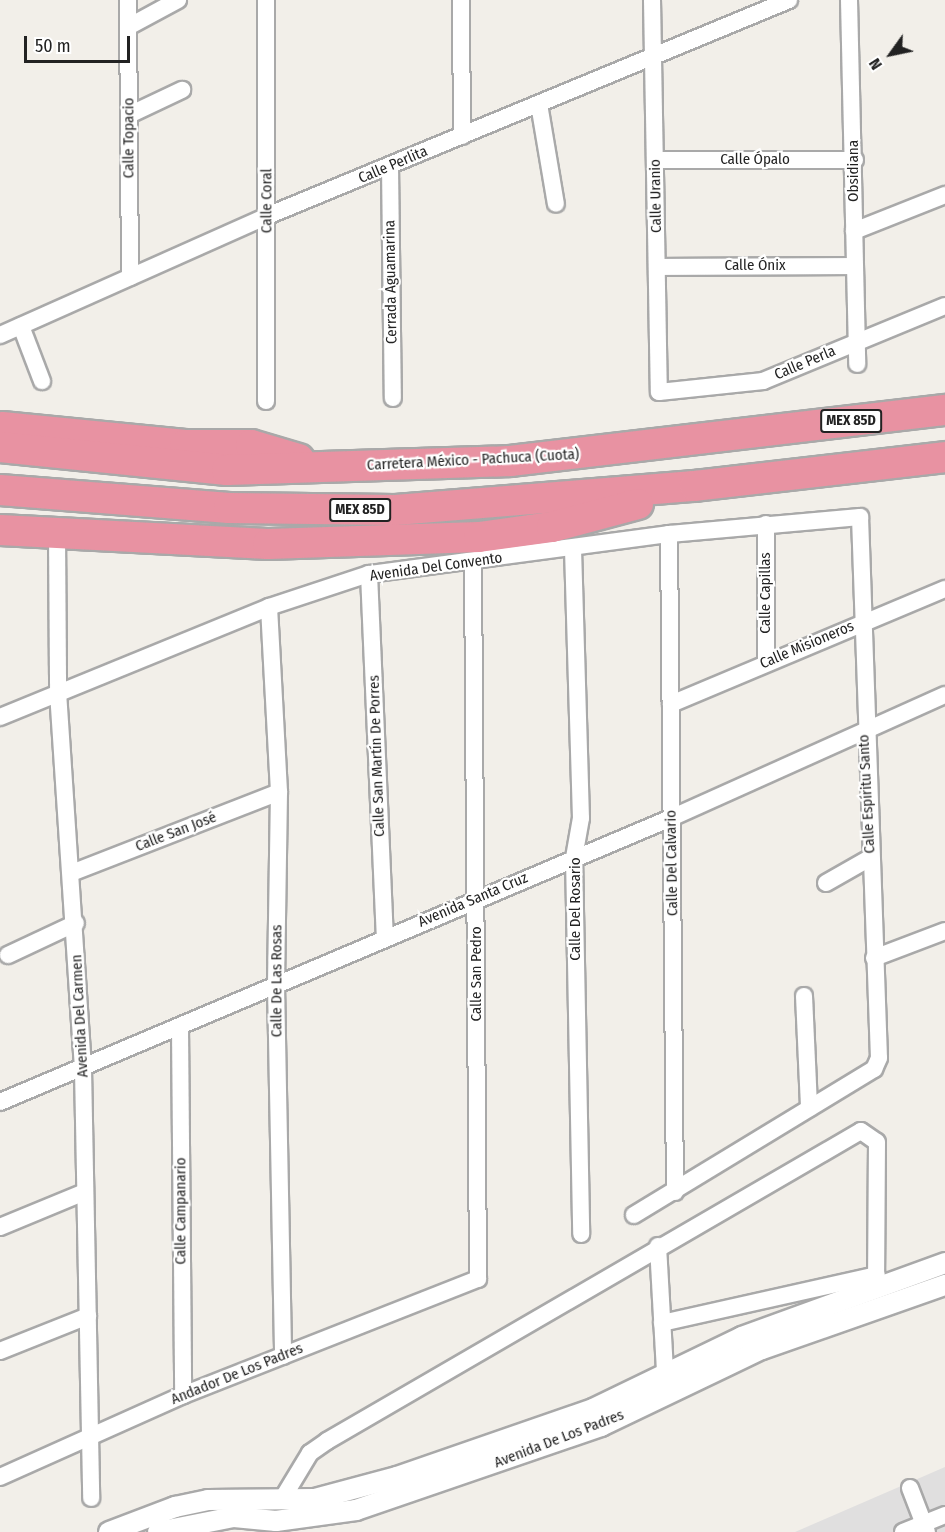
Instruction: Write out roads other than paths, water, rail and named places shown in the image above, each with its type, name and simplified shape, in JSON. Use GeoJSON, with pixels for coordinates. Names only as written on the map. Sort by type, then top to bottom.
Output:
{"type":"FeatureCollection","features":[{"type":"Feature","properties":{"kind":"highway","name":"Carretera México - Pachuca (Cuota)"},"geometry":{"type":"LineString","coordinates":[[0,447],[227,470],[510,461],[945,410]]}},
{"type":"Feature","properties":{"kind":"highway"},"geometry":{"type":"LineString","coordinates":[[0,426],[185,445],[251,446],[328,468]]}},
{"type":"Feature","properties":{"kind":"highway","name":"MEX 85D"},"geometry":{"type":"LineString","coordinates":[[12,491],[196,507],[362,510],[695,486],[945,457]]}},
{"type":"Feature","properties":{"kind":"highway"},"geometry":{"type":"LineString","coordinates":[[0,530],[268,544],[479,537],[552,527],[695,486]]}},
{"type":"Feature","properties":{"kind":"highway"},"geometry":{"type":"LineString","coordinates":[[0,509],[219,532],[268,544]]}},
{"type":"Feature","properties":{"kind":"street","name":"Calle Topacio"},"geometry":{"type":"LineString","coordinates":[[128,0],[130,277]]}},
{"type":"Feature","properties":{"kind":"street"},"geometry":{"type":"LineString","coordinates":[[128,27],[178,0]]}},
{"type":"Feature","properties":{"kind":"street","name":"Calle Coral"},"geometry":{"type":"LineString","coordinates":[[266,0],[266,401]]}},
{"type":"Feature","properties":{"kind":"street"},"geometry":{"type":"LineString","coordinates":[[461,0],[462,136]]}},
{"type":"Feature","properties":{"kind":"street","name":"Calle Uranio"},"geometry":{"type":"LineString","coordinates":[[652,0],[659,392]]}},
{"type":"Feature","properties":{"kind":"street","name":"Calle Perlita"},"geometry":{"type":"LineString","coordinates":[[0,335],[267,216],[789,0]]}},
{"type":"Feature","properties":{"kind":"street","name":"Obsidiana"},"geometry":{"type":"LineString","coordinates":[[849,0],[855,160],[854,266],[857,364]]}},
{"type":"Feature","properties":{"kind":"street"},"geometry":{"type":"LineString","coordinates":[[129,115],[182,90]]}},
{"type":"Feature","properties":{"kind":"street"},"geometry":{"type":"LineString","coordinates":[[539,104],[556,204]]}},
{"type":"Feature","properties":{"kind":"street","name":"Calle Ópalo"},"geometry":{"type":"LineString","coordinates":[[655,160],[855,160]]}},
{"type":"Feature","properties":{"kind":"street","name":"Cerrada Aguamarina"},"geometry":{"type":"LineString","coordinates":[[390,166],[393,398]]}},
{"type":"Feature","properties":{"kind":"street"},"geometry":{"type":"LineString","coordinates":[[854,231],[945,195]]}},
{"type":"Feature","properties":{"kind":"street","name":"Calle Ónix"},"geometry":{"type":"LineString","coordinates":[[657,267],[854,266]]}},
{"type":"Feature","properties":{"kind":"street","name":"Calle Perla"},"geometry":{"type":"LineString","coordinates":[[659,392],[763,381],[945,306]]}},
{"type":"Feature","properties":{"kind":"street"},"geometry":{"type":"LineString","coordinates":[[21,326],[42,381]]}},
{"type":"Feature","properties":{"kind":"street","name":"Avenida Del Convento"},"geometry":{"type":"LineString","coordinates":[[0,717],[269,607],[369,574],[573,549],[669,534],[860,517]]}},
{"type":"Feature","properties":{"kind":"street","name":"Calle Espíritu Santo"},"geometry":{"type":"LineString","coordinates":[[809,1108],[874,1069],[879,1058],[864,728],[860,517]]}},
{"type":"Feature","properties":{"kind":"street","name":"Calle Capillas"},"geometry":{"type":"LineString","coordinates":[[766,524],[766,662]]}},
{"type":"Feature","properties":{"kind":"street","name":"Avenida Del Carmen"},"geometry":{"type":"LineString","coordinates":[[57,534],[58,693],[74,872],[83,1069],[88,1437],[91,1498]]}},
{"type":"Feature","properties":{"kind":"street","name":"Calle Del Calvario"},"geometry":{"type":"LineString","coordinates":[[669,534],[675,1192]]}},
{"type":"Feature","properties":{"kind":"street","name":"Calle Del Rosario"},"geometry":{"type":"LineString","coordinates":[[573,549],[581,818],[574,858],[581,1234]]}},
{"type":"Feature","properties":{"kind":"street","name":"Calle San Pedro"},"geometry":{"type":"LineString","coordinates":[[473,561],[478,1279]]}},
{"type":"Feature","properties":{"kind":"street","name":"Calle San Martín De Porres"},"geometry":{"type":"LineString","coordinates":[[369,574],[385,937]]}},
{"type":"Feature","properties":{"kind":"street","name":"Calle Misioneros"},"geometry":{"type":"LineString","coordinates":[[671,704],[863,621],[945,589]]}},
{"type":"Feature","properties":{"kind":"street","name":"Calle De Las Rosas"},"geometry":{"type":"LineString","coordinates":[[269,607],[279,792],[276,985],[283,1356]]}},
{"type":"Feature","properties":{"kind":"street","name":"Avenida Santa Cruz"},"geometry":{"type":"LineString","coordinates":[[0,1102],[180,1028],[385,937],[671,818],[864,728],[945,694]]}},
{"type":"Feature","properties":{"kind":"street","name":"Calle San José"},"geometry":{"type":"LineString","coordinates":[[74,872],[279,792]]}},
{"type":"Feature","properties":{"kind":"street"},"geometry":{"type":"LineString","coordinates":[[826,883],[870,858]]}},
{"type":"Feature","properties":{"kind":"street"},"geometry":{"type":"LineString","coordinates":[[8,955],[76,923]]}},
{"type":"Feature","properties":{"kind":"street"},"geometry":{"type":"LineString","coordinates":[[874,958],[945,931]]}},
{"type":"Feature","properties":{"kind":"street"},"geometry":{"type":"LineString","coordinates":[[634,1215],[809,1108],[804,996]]}},
{"type":"Feature","properties":{"kind":"street","name":"Calle Campanario"},"geometry":{"type":"LineString","coordinates":[[180,1028],[183,1395]]}},
{"type":"Feature","properties":{"kind":"street"},"geometry":{"type":"LineString","coordinates":[[281,1501],[310,1453],[327,1441],[658,1246],[861,1131],[873,1134],[876,1280],[662,1323]]}},
{"type":"Feature","properties":{"kind":"street"},"geometry":{"type":"LineString","coordinates":[[0,1227],[85,1192]]}},
{"type":"Feature","properties":{"kind":"street"},"geometry":{"type":"LineString","coordinates":[[658,1246],[665,1373]]}},
{"type":"Feature","properties":{"kind":"street","name":"Avenida De Los Padres"},"geometry":{"type":"LineString","coordinates":[[109,1532],[165,1510],[208,1500],[315,1499],[397,1478],[523,1436],[876,1280],[945,1263]]}},
{"type":"Feature","properties":{"kind":"street","name":"Andador De Los Padres"},"geometry":{"type":"LineString","coordinates":[[0,1477],[183,1395],[478,1279]]}},
{"type":"Feature","properties":{"kind":"street","name":"Avenida De Los Padres"},"geometry":{"type":"LineString","coordinates":[[158,1532],[234,1517],[276,1521],[356,1510],[601,1426],[762,1349],[945,1284]]}},
{"type":"Feature","properties":{"kind":"street"},"geometry":{"type":"LineString","coordinates":[[0,1351],[88,1316]]}},
{"type":"Feature","properties":{"kind":"street"},"geometry":{"type":"LineString","coordinates":[[910,1488],[925,1528]]}},
{"type":"Feature","properties":{"kind":"street"},"geometry":{"type":"LineString","coordinates":[[903,1532],[925,1528],[945,1515]]}}]}
